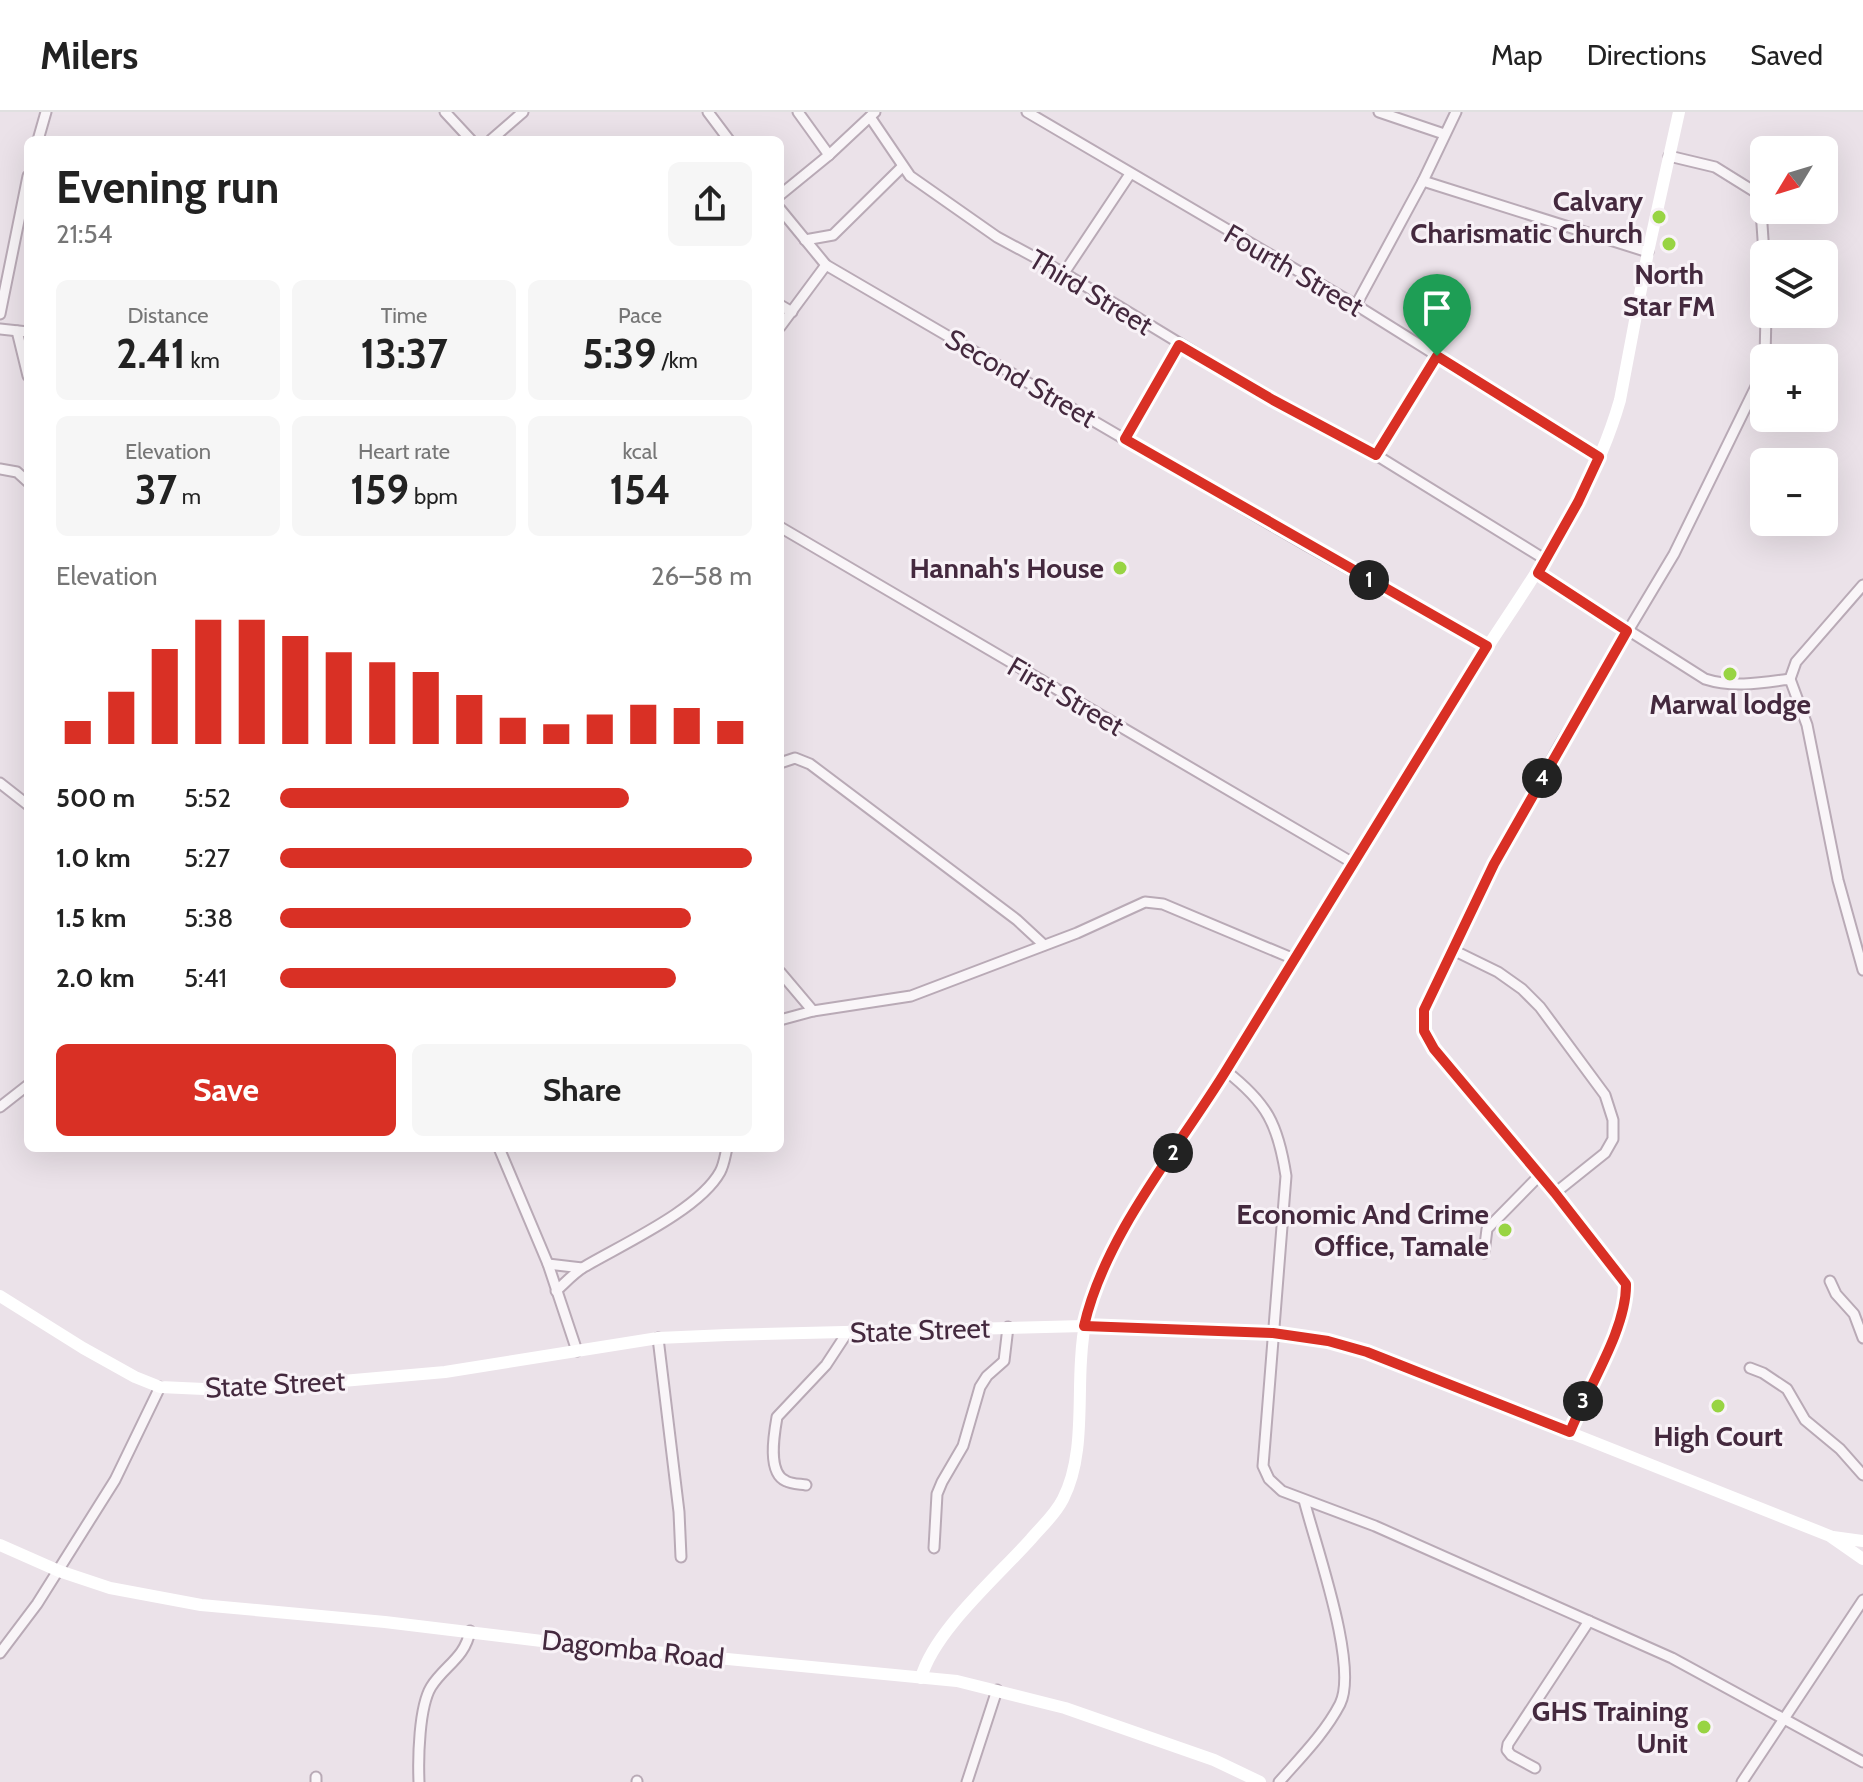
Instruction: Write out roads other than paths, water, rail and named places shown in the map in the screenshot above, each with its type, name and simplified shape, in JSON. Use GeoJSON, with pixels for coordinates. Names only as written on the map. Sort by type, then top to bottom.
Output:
{"type":"FeatureCollection","features":[{"type":"Feature","properties":{"kind":"street"},"geometry":{"type":"LineString","coordinates":[[39,136],[46,112]]}},
{"type":"Feature","properties":{"kind":"street"},"geometry":{"type":"LineString","coordinates":[[445,112],[467,136]]}},
{"type":"Feature","properties":{"kind":"street"},"geometry":{"type":"LineString","coordinates":[[496,136],[523,112]]}},
{"type":"Feature","properties":{"kind":"street"},"geometry":{"type":"LineString","coordinates":[[708,112],[726,136]]}},
{"type":"Feature","properties":{"kind":"street"},"geometry":{"type":"LineString","coordinates":[[798,112],[829,155]]}},
{"type":"Feature","properties":{"kind":"street","name":"Third Street"},"geometry":{"type":"LineString","coordinates":[[858,112],[869,117],[902,167],[939,199],[997,237],[1064,273],[1273,400],[1376,455],[1546,560]]}},
{"type":"Feature","properties":{"kind":"street","name":"Fourth Street"},"geometry":{"type":"LineString","coordinates":[[1027,112],[1356,305],[1599,457]]}},
{"type":"Feature","properties":{"kind":"street"},"geometry":{"type":"LineString","coordinates":[[1379,112],[1444,134]]}},
{"type":"Feature","properties":{"kind":"street"},"geometry":{"type":"LineString","coordinates":[[1356,305],[1423,181],[1456,112]]}},
{"type":"Feature","properties":{"kind":"street"},"geometry":{"type":"LineString","coordinates":[[921,1678],[929,1655],[944,1633],[1048,1520],[1065,1496],[1075,1463],[1084,1326],[1094,1288],[1112,1248],[1226,1071],[1487,646],[1538,573],[1599,457],[1620,400],[1679,112]]}},
{"type":"Feature","properties":{"kind":"street"},"geometry":{"type":"LineString","coordinates":[[784,192],[869,117]]}},
{"type":"Feature","properties":{"kind":"street"},"geometry":{"type":"LineString","coordinates":[[1669,156],[1715,167],[1760,195],[1763,240]]}},
{"type":"Feature","properties":{"kind":"street"},"geometry":{"type":"LineString","coordinates":[[805,240],[833,235],[902,167]]}},
{"type":"Feature","properties":{"kind":"street"},"geometry":{"type":"LineString","coordinates":[[1064,273],[1130,174]]}},
{"type":"Feature","properties":{"kind":"street"},"geometry":{"type":"LineString","coordinates":[[1423,181],[1648,252]]}},
{"type":"Feature","properties":{"kind":"street"},"geometry":{"type":"LineString","coordinates":[[0,314],[24,196]]}},
{"type":"Feature","properties":{"kind":"street","name":"Second Street"},"geometry":{"type":"LineString","coordinates":[[784,214],[826,265],[1487,646]]}},
{"type":"Feature","properties":{"kind":"street"},"geometry":{"type":"LineString","coordinates":[[784,322],[826,265]]}},
{"type":"Feature","properties":{"kind":"street"},"geometry":{"type":"LineString","coordinates":[[784,307],[792,312]]}},
{"type":"Feature","properties":{"kind":"street"},"geometry":{"type":"LineString","coordinates":[[0,329],[24,332]]}},
{"type":"Feature","properties":{"kind":"street"},"geometry":{"type":"LineString","coordinates":[[17,331],[24,360]]}},
{"type":"Feature","properties":{"kind":"street"},"geometry":{"type":"LineString","coordinates":[[1125,439],[1179,345]]}},
{"type":"Feature","properties":{"kind":"street"},"geometry":{"type":"LineString","coordinates":[[1376,455],[1437,356]]}},
{"type":"Feature","properties":{"kind":"street"},"geometry":{"type":"LineString","coordinates":[[1570,1432],[1615,1332],[1627,1298],[1626,1284],[1555,1193],[1434,1049],[1424,1031],[1424,1010],[1494,864],[1674,554],[1750,399]]}},
{"type":"Feature","properties":{"kind":"street"},"geometry":{"type":"LineString","coordinates":[[0,469],[17,472],[24,478]]}},
{"type":"Feature","properties":{"kind":"street","name":"First Street"},"geometry":{"type":"LineString","coordinates":[[784,529],[1353,863]]}},
{"type":"Feature","properties":{"kind":"street"},"geometry":{"type":"LineString","coordinates":[[1538,573],[1705,679],[1722,685],[1790,679]]}},
{"type":"Feature","properties":{"kind":"street"},"geometry":{"type":"LineString","coordinates":[[1863,585],[1796,662],[1790,679],[1807,725],[1838,880],[1863,970]]}},
{"type":"Feature","properties":{"kind":"street"},"geometry":{"type":"LineString","coordinates":[[784,762],[795,758],[810,764],[1017,920],[1044,945]]}},
{"type":"Feature","properties":{"kind":"street"},"geometry":{"type":"LineString","coordinates":[[0,783],[24,802]]}},
{"type":"Feature","properties":{"kind":"street"},"geometry":{"type":"LineString","coordinates":[[784,1019],[813,1011],[911,996],[1145,902],[1156,902],[1294,959]]}},
{"type":"Feature","properties":{"kind":"street"},"geometry":{"type":"LineString","coordinates":[[1453,950],[1498,972],[1522,989],[1540,1007],[1605,1095],[1613,1120],[1613,1139],[1605,1153],[1555,1193]]}},
{"type":"Feature","properties":{"kind":"street"},"geometry":{"type":"LineString","coordinates":[[784,977],[813,1011]]}},
{"type":"Feature","properties":{"kind":"street"},"geometry":{"type":"LineString","coordinates":[[1226,1071],[1252,1091],[1264,1106],[1281,1146],[1286,1176],[1263,1466],[1269,1479],[1282,1491],[1375,1526],[1672,1658],[1863,1762]]}},
{"type":"Feature","properties":{"kind":"street"},"geometry":{"type":"LineString","coordinates":[[0,1107],[24,1088]]}},
{"type":"Feature","properties":{"kind":"street"},"geometry":{"type":"LineString","coordinates":[[501,1152],[548,1264],[577,1351]]}},
{"type":"Feature","properties":{"kind":"street"},"geometry":{"type":"LineString","coordinates":[[556,1291],[582,1268],[648,1231],[697,1196],[722,1168],[726,1152]]}},
{"type":"Feature","properties":{"kind":"street"},"geometry":{"type":"LineString","coordinates":[[1484,1253],[1487,1229],[1539,1176]]}},
{"type":"Feature","properties":{"kind":"street"},"geometry":{"type":"LineString","coordinates":[[548,1264],[582,1268]]}},
{"type":"Feature","properties":{"kind":"street"},"geometry":{"type":"LineString","coordinates":[[1830,1281],[1836,1294],[1854,1314],[1863,1338]]}},
{"type":"Feature","properties":{"kind":"street","name":"State Street"},"geometry":{"type":"LineString","coordinates":[[0,1296],[113,1366],[160,1387],[237,1389],[445,1372],[658,1338],[1084,1326],[1273,1333],[1328,1341],[1367,1352],[1830,1536],[1863,1559]]}},
{"type":"Feature","properties":{"kind":"street"},"geometry":{"type":"LineString","coordinates":[[934,1548],[937,1494],[963,1446],[980,1387],[1004,1361],[1008,1327]]}},
{"type":"Feature","properties":{"kind":"street"},"geometry":{"type":"LineString","coordinates":[[806,1485],[787,1482],[775,1468],[777,1417],[826,1365],[847,1333]]}},
{"type":"Feature","properties":{"kind":"street"},"geometry":{"type":"LineString","coordinates":[[658,1338],[679,1512],[681,1557]]}},
{"type":"Feature","properties":{"kind":"street"},"geometry":{"type":"LineString","coordinates":[[1750,1368],[1787,1389],[1805,1420],[1829,1438],[1863,1475]]}},
{"type":"Feature","properties":{"kind":"street"},"geometry":{"type":"LineString","coordinates":[[0,1653],[59,1571],[115,1480],[160,1387]]}},
{"type":"Feature","properties":{"kind":"street"},"geometry":{"type":"LineString","coordinates":[[1279,1782],[1340,1704],[1346,1671],[1304,1500]]}},
{"type":"Feature","properties":{"kind":"street","name":"State Street"},"geometry":{"type":"LineString","coordinates":[[1830,1536],[1863,1541]]}},
{"type":"Feature","properties":{"kind":"street","name":"Dagomba Road"},"geometry":{"type":"LineString","coordinates":[[0,1545],[59,1571],[110,1588],[201,1605],[957,1681],[1065,1708],[1214,1760],[1260,1782]]}},
{"type":"Feature","properties":{"kind":"street"},"geometry":{"type":"LineString","coordinates":[[1742,1782],[1862,1604]]}},
{"type":"Feature","properties":{"kind":"street"},"geometry":{"type":"LineString","coordinates":[[1535,1768],[1511,1755],[1507,1750],[1508,1744],[1589,1621]]}},
{"type":"Feature","properties":{"kind":"street"},"geometry":{"type":"LineString","coordinates":[[419,1782],[422,1723],[429,1690],[464,1652],[470,1631]]}},
{"type":"Feature","properties":{"kind":"street"},"geometry":{"type":"LineString","coordinates":[[967,1782],[997,1690]]}},
{"type":"Feature","properties":{"kind":"place","name":"Calvary Charismatic Church"},"geometry":{"type":"Point","coordinates":[1659,217]}},
{"type":"Feature","properties":{"kind":"place","name":"North Star FM"},"geometry":{"type":"Point","coordinates":[1669,244]}},
{"type":"Feature","properties":{"kind":"place","name":"Hannah's House"},"geometry":{"type":"Point","coordinates":[1120,568]}},
{"type":"Feature","properties":{"kind":"place","name":"Marwal lodge"},"geometry":{"type":"Point","coordinates":[1730,674]}},
{"type":"Feature","properties":{"kind":"place","name":"Economic And Crime Office, Tamale"},"geometry":{"type":"Point","coordinates":[1505,1230]}},
{"type":"Feature","properties":{"kind":"place","name":"High Court"},"geometry":{"type":"Point","coordinates":[1718,1406]}},
{"type":"Feature","properties":{"kind":"place","name":"GHS Training Unit"},"geometry":{"type":"Point","coordinates":[1704,1727]}}]}
